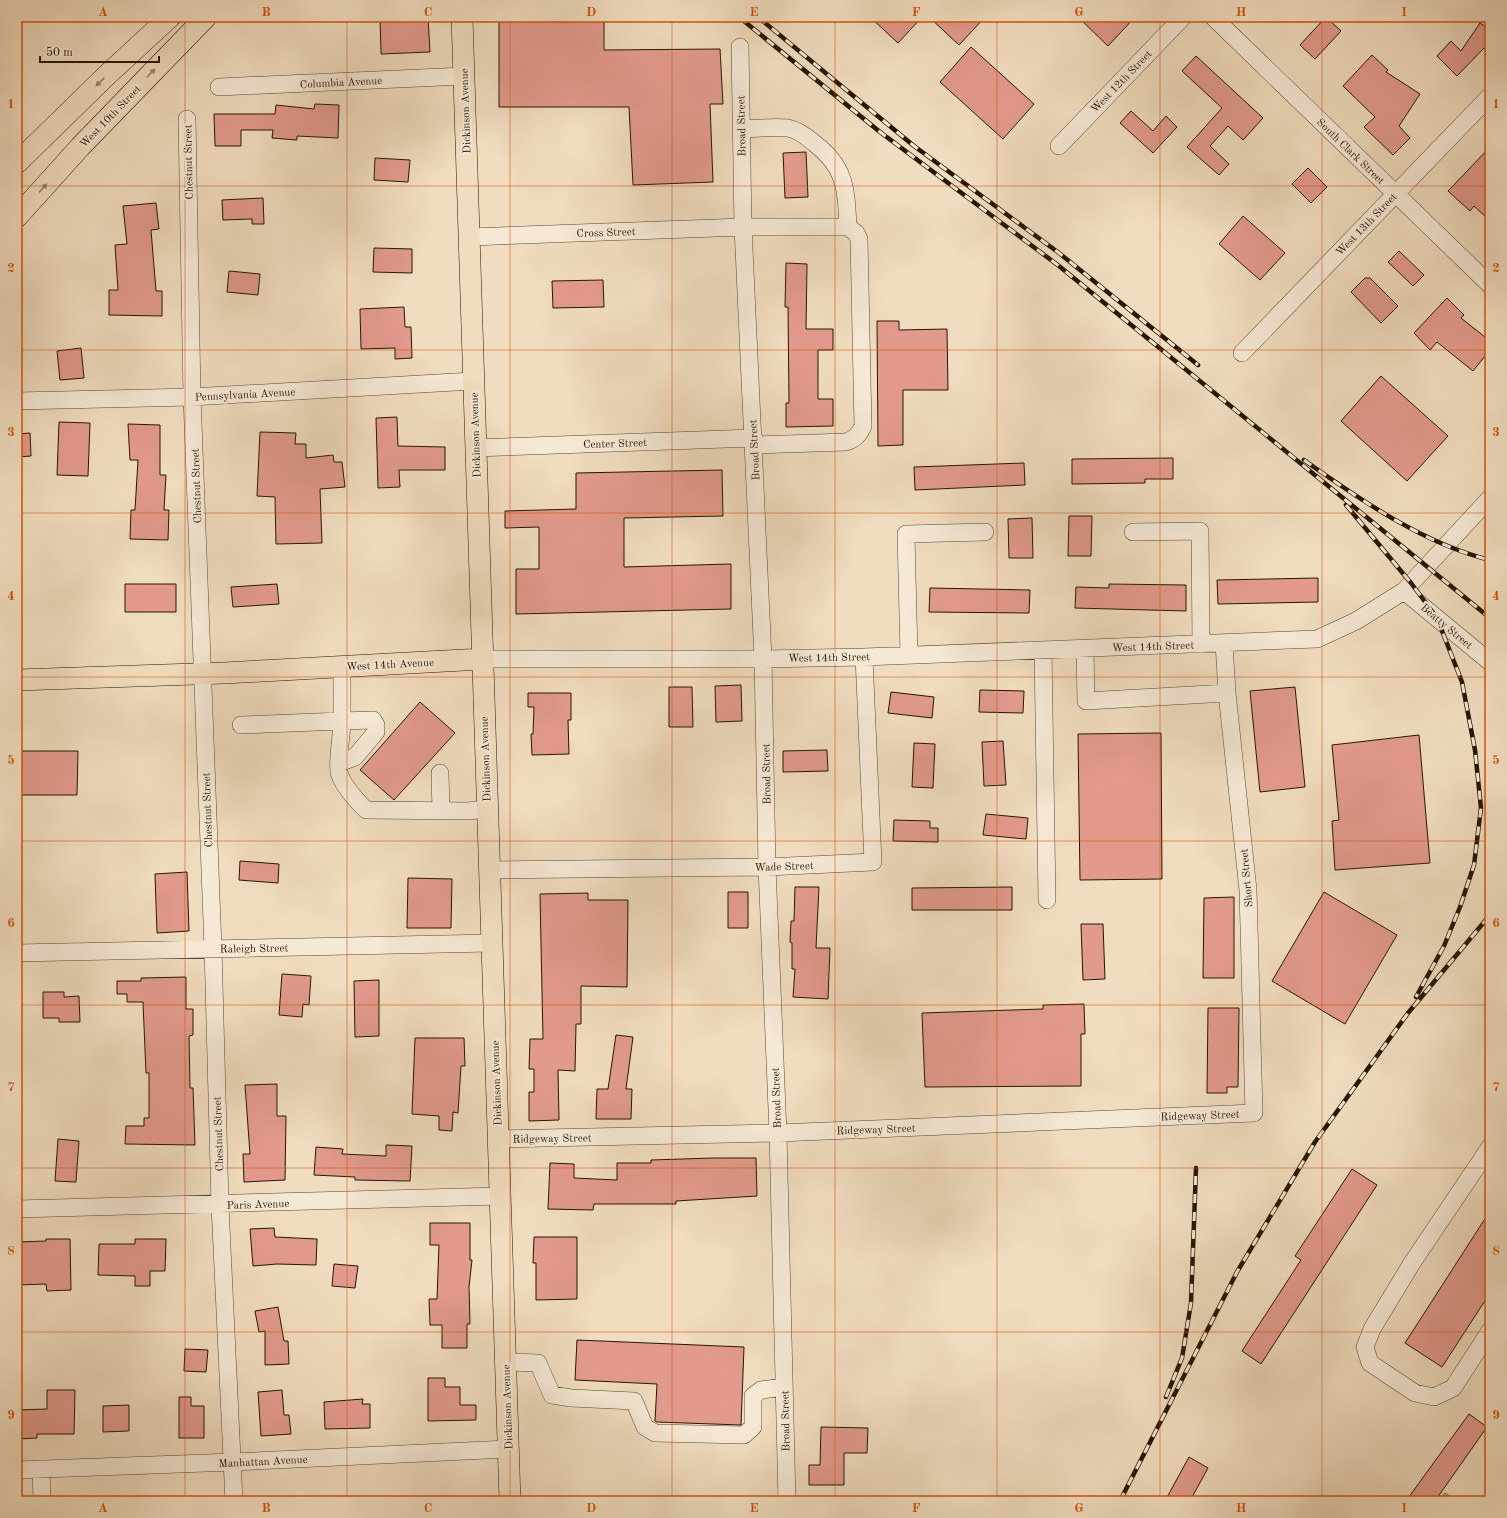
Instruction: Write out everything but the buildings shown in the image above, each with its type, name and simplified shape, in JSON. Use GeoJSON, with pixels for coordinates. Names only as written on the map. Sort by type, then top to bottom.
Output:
{"type":"FeatureCollection","features":[{"type":"Feature","properties":{"kind":"main road"},"geometry":{"type":"LineString","coordinates":[[17,163],[107,75],[170,17]]}},
{"type":"Feature","properties":{"kind":"main road","name":"West 10th Street"},"geometry":{"type":"LineString","coordinates":[[17,217],[80,147],[206,17]]}},
{"type":"Feature","properties":{"kind":"main road","name":"Dickinson Avenue"},"geometry":{"type":"LineString","coordinates":[[462,17],[510,1501]]}},
{"type":"Feature","properties":{"kind":"main road","name":"West 14th Avenue"},"geometry":{"type":"LineString","coordinates":[[17,680],[202,674],[482,659]]}},
{"type":"Feature","properties":{"kind":"street","name":"West 12th Street"},"geometry":{"type":"LineString","coordinates":[[1059,146],[1183,17]]}},
{"type":"Feature","properties":{"kind":"street","name":"South Clark Street"},"geometry":{"type":"LineString","coordinates":[[1213,17],[1490,285]]}},
{"type":"Feature","properties":{"kind":"street","name":"Broad Street"},"geometry":{"type":"LineString","coordinates":[[740,47],[743,227],[763,659],[768,867],[778,1133],[787,1501]]}},
{"type":"Feature","properties":{"kind":"street","name":"Columbia Avenue"},"geometry":{"type":"LineString","coordinates":[[219,87],[464,76]]}},
{"type":"Feature","properties":{"kind":"street","name":"West 13th Street"},"geometry":{"type":"LineString","coordinates":[[1242,353],[1490,96]]}},
{"type":"Feature","properties":{"kind":"street","name":"Chestnut Street"},"geometry":{"type":"LineString","coordinates":[[187,119],[192,397],[213,948],[220,1205],[234,1501]]}},
{"type":"Feature","properties":{"kind":"street"},"geometry":{"type":"LineString","coordinates":[[741,129],[786,128],[795,130],[804,135],[829,155],[842,175],[846,190],[848,227]]}},
{"type":"Feature","properties":{"kind":"street","name":"Cross Street"},"geometry":{"type":"LineString","coordinates":[[469,237],[743,227],[848,227]]}},
{"type":"Feature","properties":{"kind":"street","name":"Center Street"},"geometry":{"type":"LineString","coordinates":[[475,448],[754,442],[846,442],[854,439],[859,434],[863,426],[859,239],[856,233],[848,227]]}},
{"type":"Feature","properties":{"kind":"street","name":"Pennsylvania Avenue"},"geometry":{"type":"LineString","coordinates":[[17,401],[192,397],[473,381]]}},
{"type":"Feature","properties":{"kind":"street","name":"West 14th Street"},"geometry":{"type":"LineString","coordinates":[[763,659],[864,657],[1317,639],[1356,621],[1404,591],[1490,498]]}},
{"type":"Feature","properties":{"kind":"street"},"geometry":{"type":"LineString","coordinates":[[1133,532],[1200,531],[1201,644]]}},
{"type":"Feature","properties":{"kind":"street"},"geometry":{"type":"LineString","coordinates":[[909,655],[906,534],[985,532]]}},
{"type":"Feature","properties":{"kind":"street","name":"Beatty Street"},"geometry":{"type":"LineString","coordinates":[[1404,591],[1490,662]]}},
{"type":"Feature","properties":{"kind":"street","name":"Short Street"},"geometry":{"type":"LineString","coordinates":[[1224,643],[1227,693],[1248,890],[1254,1113]]}},
{"type":"Feature","properties":{"kind":"street"},"geometry":{"type":"LineString","coordinates":[[1085,649],[1086,701],[1227,693]]}},
{"type":"Feature","properties":{"kind":"street"},"geometry":{"type":"LineString","coordinates":[[1043,650],[1047,900]]}},
{"type":"Feature","properties":{"kind":"street","name":"Wade Street"},"geometry":{"type":"LineString","coordinates":[[489,870],[768,867],[873,862],[864,657]]}},
{"type":"Feature","properties":{"kind":"street","name":"West 14th Avenue"},"geometry":{"type":"LineString","coordinates":[[482,659],[763,659]]}},
{"type":"Feature","properties":{"kind":"street"},"geometry":{"type":"LineString","coordinates":[[342,667],[342,721],[339,772],[354,798],[366,810],[487,810]]}},
{"type":"Feature","properties":{"kind":"street"},"geometry":{"type":"LineString","coordinates":[[242,725],[373,720],[376,725],[376,732],[356,757],[339,763]]}},
{"type":"Feature","properties":{"kind":"street"},"geometry":{"type":"LineString","coordinates":[[440,773],[441,811]]}},
{"type":"Feature","properties":{"kind":"street","name":"Raleigh Street"},"geometry":{"type":"LineString","coordinates":[[17,953],[491,943]]}},
{"type":"Feature","properties":{"kind":"street","name":"Ridgeway Street"},"geometry":{"type":"LineString","coordinates":[[498,1139],[778,1133],[1254,1113]]}},
{"type":"Feature","properties":{"kind":"street"},"geometry":{"type":"LineString","coordinates":[[1490,1147],[1408,1270],[1372,1329],[1365,1347],[1370,1363],[1415,1392],[1434,1397],[1453,1388],[1490,1331]]}},
{"type":"Feature","properties":{"kind":"street","name":"Paris Avenue"},"geometry":{"type":"LineString","coordinates":[[17,1209],[220,1205],[500,1196]]}},
{"type":"Feature","properties":{"kind":"street"},"geometry":{"type":"LineString","coordinates":[[505,1362],[538,1363],[552,1395],[571,1398],[634,1401],[645,1427],[655,1433],[744,1435],[753,1427],[753,1396],[761,1390],[784,1388]]}},
{"type":"Feature","properties":{"kind":"street","name":"Manhattan Avenue"},"geometry":{"type":"LineString","coordinates":[[17,1470],[233,1462],[508,1449]]}},
{"type":"Feature","properties":{"kind":"street"},"geometry":{"type":"LineString","coordinates":[[41,1469],[42,1501]]}},
{"type":"Feature","properties":{"kind":"shaded area"},"geometry":{"type":"Polygon","coordinates":[[[1445,1493],[1457,1501],[1438,1501],[1445,1493]]]}},
{"type":"Feature","properties":{"kind":"railway"},"geometry":{"type":"LineString","coordinates":[[739,17],[880,132],[1059,266],[1490,618]]}},
{"type":"Feature","properties":{"kind":"railway"},"geometry":{"type":"LineString","coordinates":[[758,17],[914,146],[1059,253],[1198,365]]}},
{"type":"Feature","properties":{"kind":"railway"},"geometry":{"type":"LineString","coordinates":[[1304,460],[1370,505],[1417,532],[1465,553],[1490,560]]}},
{"type":"Feature","properties":{"kind":"railway"},"geometry":{"type":"LineString","coordinates":[[1346,505],[1411,583],[1437,618],[1462,682],[1475,750],[1481,808],[1474,865],[1460,907],[1444,946],[1416,997]]}},
{"type":"Feature","properties":{"kind":"railway"},"geometry":{"type":"LineString","coordinates":[[1120,1501],[1237,1272],[1315,1142],[1408,1013],[1490,915]]}},
{"type":"Feature","properties":{"kind":"railway"},"geometry":{"type":"LineString","coordinates":[[1166,1397],[1182,1358],[1191,1303],[1196,1168]]}}]}
